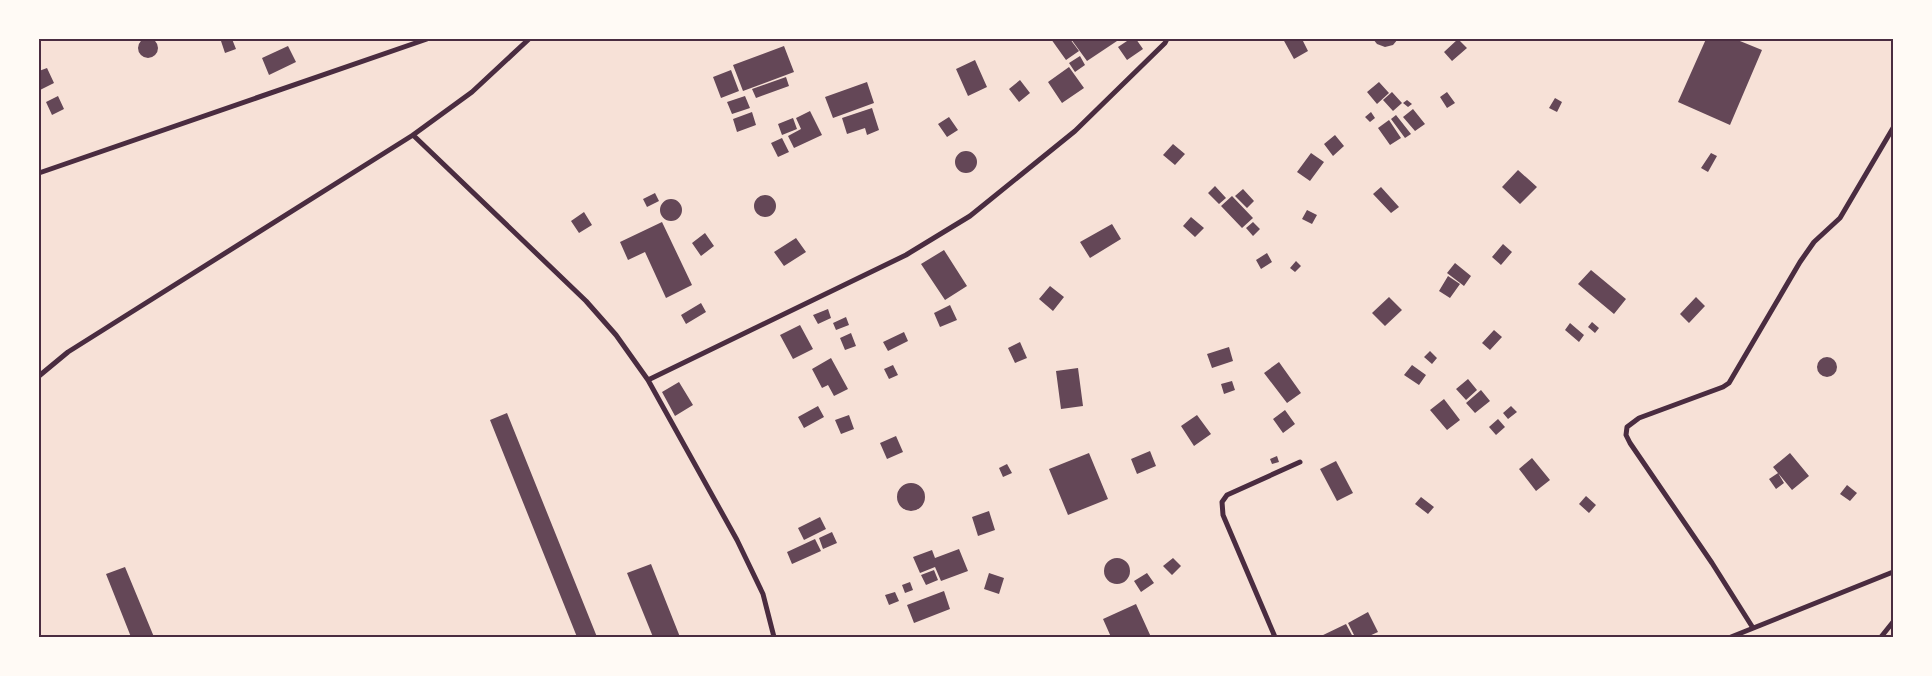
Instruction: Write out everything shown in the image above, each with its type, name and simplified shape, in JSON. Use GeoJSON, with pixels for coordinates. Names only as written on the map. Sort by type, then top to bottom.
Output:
{"type":"FeatureCollection","features":[{"type":"Feature","properties":{"kind":"street"},"geometry":{"type":"LineString","coordinates":[[39,173],[427,39]]}},
{"type":"Feature","properties":{"kind":"street"},"geometry":{"type":"LineString","coordinates":[[39,376],[68,352],[414,135],[472,92],[529,39]]}},
{"type":"Feature","properties":{"kind":"street"},"geometry":{"type":"LineString","coordinates":[[648,380],[906,255],[970,216],[1075,131],[1167,39]]}},
{"type":"Feature","properties":{"kind":"street"},"geometry":{"type":"LineString","coordinates":[[1753,628],[1707,556],[1630,443],[1626,435],[1627,428],[1639,418],[1724,387],[1728,383],[1800,262],[1814,242],[1840,218],[1893,128]]}},
{"type":"Feature","properties":{"kind":"street"},"geometry":{"type":"LineString","coordinates":[[414,135],[586,301],[616,335],[648,380],[737,540],[763,594],[774,637]]}},
{"type":"Feature","properties":{"kind":"street"},"geometry":{"type":"LineString","coordinates":[[1275,637],[1223,515],[1222,502],[1227,495],[1300,462]]}},
{"type":"Feature","properties":{"kind":"street"},"geometry":{"type":"LineString","coordinates":[[1731,637],[1893,572]]}},
{"type":"Feature","properties":{"kind":"street"},"geometry":{"type":"LineString","coordinates":[[1881,637],[1893,622]]}},
{"type":"Feature","properties":{"kind":"building"},"geometry":{"type":"Polygon","coordinates":[[[148,38],[155,41],[158,48],[155,55],[148,58],[141,55],[138,48],[141,41],[148,38]]]}},
{"type":"Feature","properties":{"kind":"building"},"geometry":{"type":"Polygon","coordinates":[[[232,39],[236,49],[225,53],[221,41],[232,39]]]}},
{"type":"Feature","properties":{"kind":"building"},"geometry":{"type":"Polygon","coordinates":[[[1051,39],[1070,39],[1079,51],[1066,60],[1051,39]]]}},
{"type":"Feature","properties":{"kind":"building"},"geometry":{"type":"Polygon","coordinates":[[[1071,39],[1115,39],[1117,41],[1087,61],[1071,39]]]}},
{"type":"Feature","properties":{"kind":"building"},"geometry":{"type":"Polygon","coordinates":[[[1130,39],[1136,39],[1143,49],[1127,60],[1118,47],[1130,39]]]}},
{"type":"Feature","properties":{"kind":"building"},"geometry":{"type":"Polygon","coordinates":[[[1283,39],[1302,39],[1308,51],[1294,59],[1283,39]]]}},
{"type":"Feature","properties":{"kind":"building"},"geometry":{"type":"Polygon","coordinates":[[[1373,39],[1398,39],[1393,45],[1385,47],[1377,44],[1373,39]]]}},
{"type":"Feature","properties":{"kind":"building"},"geometry":{"type":"Polygon","coordinates":[[[1458,39],[1467,48],[1452,61],[1444,52],[1458,39]]]}},
{"type":"Feature","properties":{"kind":"building"},"geometry":{"type":"Polygon","coordinates":[[[1706,39],[1735,39],[1762,50],[1730,125],[1678,102],[1706,39]]]}},
{"type":"Feature","properties":{"kind":"building"},"geometry":{"type":"Polygon","coordinates":[[[288,46],[296,62],[269,75],[262,58],[288,46]]]}},
{"type":"Feature","properties":{"kind":"building"},"geometry":{"type":"Polygon","coordinates":[[[784,46],[794,72],[743,91],[733,65],[784,46]]]}},
{"type":"Feature","properties":{"kind":"building"},"geometry":{"type":"Polygon","coordinates":[[[1080,56],[1085,65],[1075,72],[1069,63],[1080,56]]]}},
{"type":"Feature","properties":{"kind":"building"},"geometry":{"type":"Polygon","coordinates":[[[975,60],[987,87],[968,96],[956,69],[975,60]]]}},
{"type":"Feature","properties":{"kind":"building"},"geometry":{"type":"Polygon","coordinates":[[[1069,67],[1084,88],[1062,103],[1048,82],[1069,67]]]}},
{"type":"Feature","properties":{"kind":"building"},"geometry":{"type":"Polygon","coordinates":[[[47,68],[54,83],[40,90],[39,71],[47,68]]]}},
{"type":"Feature","properties":{"kind":"building"},"geometry":{"type":"Polygon","coordinates":[[[731,70],[739,91],[721,98],[713,77],[731,70]]]}},
{"type":"Feature","properties":{"kind":"building"},"geometry":{"type":"Polygon","coordinates":[[[786,77],[789,86],[756,98],[752,89],[786,77]]]}},
{"type":"Feature","properties":{"kind":"building"},"geometry":{"type":"Polygon","coordinates":[[[1020,80],[1030,93],[1019,102],[1009,89],[1020,80]]]}},
{"type":"Feature","properties":{"kind":"building"},"geometry":{"type":"Polygon","coordinates":[[[867,82],[874,103],[833,118],[825,97],[867,82]]]}},
{"type":"Feature","properties":{"kind":"building"},"geometry":{"type":"Polygon","coordinates":[[[1379,82],[1389,93],[1377,104],[1367,92],[1379,82]]]}},
{"type":"Feature","properties":{"kind":"building"},"geometry":{"type":"Polygon","coordinates":[[[1392,92],[1402,103],[1393,111],[1383,100],[1392,92]]]}},
{"type":"Feature","properties":{"kind":"building"},"geometry":{"type":"Polygon","coordinates":[[[1447,92],[1455,103],[1447,108],[1440,97],[1447,92]]]}},
{"type":"Feature","properties":{"kind":"building"},"geometry":{"type":"Polygon","coordinates":[[[58,96],[64,109],[52,115],[46,102],[58,96]]]}},
{"type":"Feature","properties":{"kind":"building"},"geometry":{"type":"Polygon","coordinates":[[[745,96],[750,108],[732,114],[727,102],[745,96]]]}},
{"type":"Feature","properties":{"kind":"building"},"geometry":{"type":"Polygon","coordinates":[[[1555,98],[1562,102],[1557,112],[1549,108],[1555,98]]]}},
{"type":"Feature","properties":{"kind":"building"},"geometry":{"type":"Polygon","coordinates":[[[1407,100],[1412,104],[1408,107],[1403,103],[1407,100]]]}},
{"type":"Feature","properties":{"kind":"building"},"geometry":{"type":"Polygon","coordinates":[[[872,108],[879,130],[867,135],[865,128],[847,134],[842,118],[872,108]]]}},
{"type":"Feature","properties":{"kind":"building"},"geometry":{"type":"Polygon","coordinates":[[[1413,109],[1425,124],[1415,131],[1403,117],[1413,109]]]}},
{"type":"Feature","properties":{"kind":"building"},"geometry":{"type":"Polygon","coordinates":[[[810,111],[822,135],[794,148],[788,136],[801,129],[796,118],[810,111]]]}},
{"type":"Feature","properties":{"kind":"building"},"geometry":{"type":"Polygon","coordinates":[[[752,112],[756,125],[737,132],[733,119],[752,112]]]}},
{"type":"Feature","properties":{"kind":"building"},"geometry":{"type":"Polygon","coordinates":[[[1371,112],[1375,118],[1370,122],[1365,117],[1371,112]]]}},
{"type":"Feature","properties":{"kind":"building"},"geometry":{"type":"Polygon","coordinates":[[[1396,115],[1411,134],[1405,138],[1391,119],[1396,115]]]}},
{"type":"Feature","properties":{"kind":"building"},"geometry":{"type":"Polygon","coordinates":[[[949,117],[958,130],[947,137],[938,124],[949,117]]]}},
{"type":"Feature","properties":{"kind":"building"},"geometry":{"type":"Polygon","coordinates":[[[793,118],[797,129],[782,135],[778,124],[793,118]]]}},
{"type":"Feature","properties":{"kind":"building"},"geometry":{"type":"Polygon","coordinates":[[[1389,120],[1401,138],[1390,145],[1378,128],[1389,120]]]}},
{"type":"Feature","properties":{"kind":"building"},"geometry":{"type":"Polygon","coordinates":[[[1335,135],[1344,146],[1333,156],[1324,144],[1335,135]]]}},
{"type":"Feature","properties":{"kind":"building"},"geometry":{"type":"Polygon","coordinates":[[[782,138],[789,152],[778,157],[771,143],[782,138]]]}},
{"type":"Feature","properties":{"kind":"building"},"geometry":{"type":"Polygon","coordinates":[[[1173,144],[1185,154],[1175,165],[1163,155],[1173,144]]]}},
{"type":"Feature","properties":{"kind":"building"},"geometry":{"type":"Polygon","coordinates":[[[966,151],[974,154],[977,162],[974,170],[966,173],[958,170],[955,162],[958,154],[966,151]]]}},
{"type":"Feature","properties":{"kind":"building"},"geometry":{"type":"Polygon","coordinates":[[[1311,153],[1324,162],[1310,181],[1297,172],[1311,153]]]}},
{"type":"Feature","properties":{"kind":"building"},"geometry":{"type":"Polygon","coordinates":[[[1711,153],[1717,156],[1708,172],[1701,168],[1711,153]]]}},
{"type":"Feature","properties":{"kind":"building"},"geometry":{"type":"Polygon","coordinates":[[[1518,170],[1537,187],[1520,204],[1502,187],[1518,170]]]}},
{"type":"Feature","properties":{"kind":"building"},"geometry":{"type":"Polygon","coordinates":[[[1215,186],[1226,198],[1219,204],[1208,193],[1215,186]]]}},
{"type":"Feature","properties":{"kind":"building"},"geometry":{"type":"Polygon","coordinates":[[[1381,187],[1399,207],[1391,213],[1373,194],[1381,187]]]}},
{"type":"Feature","properties":{"kind":"building"},"geometry":{"type":"Polygon","coordinates":[[[1243,189],[1254,201],[1247,208],[1235,196],[1243,189]]]}},
{"type":"Feature","properties":{"kind":"building"},"geometry":{"type":"Polygon","coordinates":[[[655,193],[659,201],[647,207],[643,199],[655,193]]]}},
{"type":"Feature","properties":{"kind":"building"},"geometry":{"type":"Polygon","coordinates":[[[765,195],[773,198],[776,206],[773,214],[765,217],[757,214],[754,206],[757,198],[765,195]]]}},
{"type":"Feature","properties":{"kind":"building"},"geometry":{"type":"Polygon","coordinates":[[[1232,196],[1253,218],[1242,228],[1221,206],[1232,196]]]}},
{"type":"Feature","properties":{"kind":"building"},"geometry":{"type":"Polygon","coordinates":[[[671,199],[679,202],[682,210],[679,218],[671,221],[663,218],[660,210],[663,202],[671,199]]]}},
{"type":"Feature","properties":{"kind":"building"},"geometry":{"type":"Polygon","coordinates":[[[1307,210],[1317,215],[1312,224],[1302,219],[1307,210]]]}},
{"type":"Feature","properties":{"kind":"building"},"geometry":{"type":"Polygon","coordinates":[[[584,212],[592,225],[579,233],[571,221],[584,212]]]}},
{"type":"Feature","properties":{"kind":"building"},"geometry":{"type":"Polygon","coordinates":[[[1191,217],[1204,228],[1195,237],[1183,226],[1191,217]]]}},
{"type":"Feature","properties":{"kind":"building"},"geometry":{"type":"Polygon","coordinates":[[[662,222],[692,285],[666,298],[645,252],[628,260],[620,242],[662,222]]]}},
{"type":"Feature","properties":{"kind":"building"},"geometry":{"type":"Polygon","coordinates":[[[1253,222],[1260,229],[1253,236],[1246,228],[1253,222]]]}},
{"type":"Feature","properties":{"kind":"building"},"geometry":{"type":"Polygon","coordinates":[[[1112,224],[1121,239],[1090,258],[1080,242],[1112,224]]]}},
{"type":"Feature","properties":{"kind":"building"},"geometry":{"type":"Polygon","coordinates":[[[705,233],[714,246],[701,256],[692,243],[705,233]]]}},
{"type":"Feature","properties":{"kind":"building"},"geometry":{"type":"Polygon","coordinates":[[[796,238],[806,252],[784,266],[774,252],[796,238]]]}},
{"type":"Feature","properties":{"kind":"building"},"geometry":{"type":"Polygon","coordinates":[[[1503,244],[1512,252],[1501,265],[1492,257],[1503,244]]]}},
{"type":"Feature","properties":{"kind":"building"},"geometry":{"type":"Polygon","coordinates":[[[944,250],[967,286],[945,300],[921,264],[944,250]]]}},
{"type":"Feature","properties":{"kind":"building"},"geometry":{"type":"Polygon","coordinates":[[[1267,253],[1272,262],[1261,269],[1256,260],[1267,253]]]}},
{"type":"Feature","properties":{"kind":"building"},"geometry":{"type":"Polygon","coordinates":[[[1296,261],[1301,266],[1295,272],[1290,268],[1296,261]]]}},
{"type":"Feature","properties":{"kind":"building"},"geometry":{"type":"Polygon","coordinates":[[[1455,263],[1471,276],[1464,286],[1447,273],[1455,263]]]}},
{"type":"Feature","properties":{"kind":"building"},"geometry":{"type":"Polygon","coordinates":[[[1591,270],[1626,299],[1614,314],[1578,284],[1591,270]]]}},
{"type":"Feature","properties":{"kind":"building"},"geometry":{"type":"Polygon","coordinates":[[[1448,276],[1460,284],[1450,298],[1439,291],[1448,276]]]}},
{"type":"Feature","properties":{"kind":"building"},"geometry":{"type":"Polygon","coordinates":[[[1050,286],[1064,297],[1053,311],[1039,299],[1050,286]]]}},
{"type":"Feature","properties":{"kind":"building"},"geometry":{"type":"Polygon","coordinates":[[[1389,297],[1402,310],[1385,326],[1372,313],[1389,297]]]}},
{"type":"Feature","properties":{"kind":"building"},"geometry":{"type":"Polygon","coordinates":[[[1696,297],[1705,306],[1689,323],[1680,314],[1696,297]]]}},
{"type":"Feature","properties":{"kind":"building"},"geometry":{"type":"Polygon","coordinates":[[[701,303],[706,312],[686,324],[681,315],[701,303]]]}},
{"type":"Feature","properties":{"kind":"building"},"geometry":{"type":"Polygon","coordinates":[[[950,305],[957,320],[940,327],[934,313],[950,305]]]}},
{"type":"Feature","properties":{"kind":"building"},"geometry":{"type":"Polygon","coordinates":[[[828,309],[831,318],[818,324],[813,315],[828,309]]]}},
{"type":"Feature","properties":{"kind":"building"},"geometry":{"type":"Polygon","coordinates":[[[846,317],[849,325],[836,330],[833,323],[846,317]]]}},
{"type":"Feature","properties":{"kind":"building"},"geometry":{"type":"Polygon","coordinates":[[[1592,322],[1599,328],[1595,333],[1588,327],[1592,322]]]}},
{"type":"Feature","properties":{"kind":"building"},"geometry":{"type":"Polygon","coordinates":[[[1570,323],[1584,335],[1579,342],[1565,330],[1570,323]]]}},
{"type":"Feature","properties":{"kind":"building"},"geometry":{"type":"Polygon","coordinates":[[[800,325],[813,349],[793,359],[780,335],[800,325]]]}},
{"type":"Feature","properties":{"kind":"building"},"geometry":{"type":"Polygon","coordinates":[[[1494,330],[1502,337],[1490,350],[1482,343],[1494,330]]]}},
{"type":"Feature","properties":{"kind":"building"},"geometry":{"type":"Polygon","coordinates":[[[904,332],[908,341],[888,351],[883,342],[904,332]]]}},
{"type":"Feature","properties":{"kind":"building"},"geometry":{"type":"Polygon","coordinates":[[[851,333],[856,346],[845,350],[840,338],[851,333]]]}},
{"type":"Feature","properties":{"kind":"building"},"geometry":{"type":"Polygon","coordinates":[[[1020,342],[1027,358],[1015,363],[1008,348],[1020,342]]]}},
{"type":"Feature","properties":{"kind":"building"},"geometry":{"type":"Polygon","coordinates":[[[1229,347],[1233,361],[1212,368],[1207,354],[1229,347]]]}},
{"type":"Feature","properties":{"kind":"building"},"geometry":{"type":"Polygon","coordinates":[[[1430,351],[1437,358],[1432,364],[1424,357],[1430,351]]]}},
{"type":"Feature","properties":{"kind":"building"},"geometry":{"type":"Polygon","coordinates":[[[1827,357],[1834,360],[1837,367],[1834,374],[1827,377],[1820,374],[1817,367],[1820,360],[1827,357]]]}},
{"type":"Feature","properties":{"kind":"building"},"geometry":{"type":"Polygon","coordinates":[[[831,358],[848,389],[834,396],[828,385],[822,388],[812,369],[831,358]]]}},
{"type":"Feature","properties":{"kind":"building"},"geometry":{"type":"Polygon","coordinates":[[[1279,362],[1301,393],[1287,403],[1264,373],[1279,362]]]}},
{"type":"Feature","properties":{"kind":"building"},"geometry":{"type":"Polygon","coordinates":[[[893,365],[898,375],[889,379],[884,369],[893,365]]]}},
{"type":"Feature","properties":{"kind":"building"},"geometry":{"type":"Polygon","coordinates":[[[1412,365],[1426,375],[1419,385],[1404,375],[1412,365]]]}},
{"type":"Feature","properties":{"kind":"building"},"geometry":{"type":"Polygon","coordinates":[[[1078,368],[1083,406],[1061,409],[1056,371],[1078,368]]]}},
{"type":"Feature","properties":{"kind":"building"},"geometry":{"type":"Polygon","coordinates":[[[1468,379],[1477,390],[1466,400],[1456,389],[1468,379]]]}},
{"type":"Feature","properties":{"kind":"building"},"geometry":{"type":"Polygon","coordinates":[[[1232,381],[1235,390],[1224,394],[1221,384],[1232,381]]]}},
{"type":"Feature","properties":{"kind":"building"},"geometry":{"type":"Polygon","coordinates":[[[679,382],[693,405],[675,416],[662,392],[679,382]]]}},
{"type":"Feature","properties":{"kind":"building"},"geometry":{"type":"Polygon","coordinates":[[[1481,390],[1490,401],[1475,413],[1466,403],[1481,390]]]}},
{"type":"Feature","properties":{"kind":"building"},"geometry":{"type":"Polygon","coordinates":[[[1444,399],[1460,420],[1447,430],[1430,410],[1444,399]]]}},
{"type":"Feature","properties":{"kind":"building"},"geometry":{"type":"Polygon","coordinates":[[[818,406],[824,417],[804,428],[798,417],[818,406]]]}},
{"type":"Feature","properties":{"kind":"building"},"geometry":{"type":"Polygon","coordinates":[[[1511,406],[1517,412],[1508,419],[1503,413],[1511,406]]]}},
{"type":"Feature","properties":{"kind":"building"},"geometry":{"type":"Polygon","coordinates":[[[1285,410],[1295,424],[1283,433],[1273,419],[1285,410]]]}},
{"type":"Feature","properties":{"kind":"building"},"geometry":{"type":"Polygon","coordinates":[[[507,413],[597,637],[577,637],[490,420],[507,413]]]}},
{"type":"Feature","properties":{"kind":"building"},"geometry":{"type":"Polygon","coordinates":[[[849,415],[854,429],[841,434],[835,420],[849,415]]]}},
{"type":"Feature","properties":{"kind":"building"},"geometry":{"type":"Polygon","coordinates":[[[1197,415],[1211,434],[1194,446],[1181,426],[1197,415]]]}},
{"type":"Feature","properties":{"kind":"building"},"geometry":{"type":"Polygon","coordinates":[[[1498,419],[1505,427],[1496,435],[1489,427],[1498,419]]]}},
{"type":"Feature","properties":{"kind":"building"},"geometry":{"type":"Polygon","coordinates":[[[896,436],[903,452],[887,459],[880,443],[896,436]]]}},
{"type":"Feature","properties":{"kind":"building"},"geometry":{"type":"Polygon","coordinates":[[[1150,451],[1156,466],[1137,474],[1131,459],[1150,451]]]}},
{"type":"Feature","properties":{"kind":"building"},"geometry":{"type":"Polygon","coordinates":[[[1089,453],[1108,499],[1068,515],[1049,469],[1089,453]]]}},
{"type":"Feature","properties":{"kind":"building"},"geometry":{"type":"Polygon","coordinates":[[[1790,453],[1809,476],[1792,490],[1773,467],[1790,453]]]}},
{"type":"Feature","properties":{"kind":"building"},"geometry":{"type":"Polygon","coordinates":[[[1277,456],[1279,462],[1272,464],[1270,459],[1277,456]]]}},
{"type":"Feature","properties":{"kind":"building"},"geometry":{"type":"Polygon","coordinates":[[[1532,458],[1550,480],[1536,491],[1519,469],[1532,458]]]}},
{"type":"Feature","properties":{"kind":"building"},"geometry":{"type":"Polygon","coordinates":[[[1336,461],[1353,493],[1337,501],[1320,469],[1336,461]]]}},
{"type":"Feature","properties":{"kind":"building"},"geometry":{"type":"Polygon","coordinates":[[[1007,464],[1012,473],[1003,477],[999,468],[1007,464]]]}},
{"type":"Feature","properties":{"kind":"building"},"geometry":{"type":"Polygon","coordinates":[[[1778,473],[1784,483],[1776,489],[1769,479],[1778,473]]]}},
{"type":"Feature","properties":{"kind":"building"},"geometry":{"type":"Polygon","coordinates":[[[911,483],[921,487],[925,497],[921,507],[911,511],[901,507],[897,497],[901,487],[911,483]]]}},
{"type":"Feature","properties":{"kind":"building"},"geometry":{"type":"Polygon","coordinates":[[[1847,485],[1857,493],[1850,501],[1840,494],[1847,485]]]}},
{"type":"Feature","properties":{"kind":"building"},"geometry":{"type":"Polygon","coordinates":[[[1586,496],[1596,505],[1589,513],[1579,504],[1586,496]]]}},
{"type":"Feature","properties":{"kind":"building"},"geometry":{"type":"Polygon","coordinates":[[[1421,497],[1434,507],[1428,514],[1415,504],[1421,497]]]}},
{"type":"Feature","properties":{"kind":"building"},"geometry":{"type":"Polygon","coordinates":[[[989,511],[995,530],[978,536],[972,517],[989,511]]]}},
{"type":"Feature","properties":{"kind":"building"},"geometry":{"type":"Polygon","coordinates":[[[820,517],[826,529],[804,540],[798,528],[820,517]]]}},
{"type":"Feature","properties":{"kind":"building"},"geometry":{"type":"Polygon","coordinates":[[[832,532],[837,543],[823,549],[819,538],[832,532]]]}},
{"type":"Feature","properties":{"kind":"building"},"geometry":{"type":"Polygon","coordinates":[[[815,539],[821,551],[792,564],[787,552],[815,539]]]}},
{"type":"Feature","properties":{"kind":"building"},"geometry":{"type":"Polygon","coordinates":[[[959,549],[968,571],[941,581],[935,567],[920,573],[913,557],[932,550],[935,558],[959,549]]]}},
{"type":"Feature","properties":{"kind":"building"},"geometry":{"type":"Polygon","coordinates":[[[1117,558],[1126,562],[1130,571],[1126,580],[1117,584],[1108,580],[1104,571],[1108,562],[1117,558]]]}},
{"type":"Feature","properties":{"kind":"building"},"geometry":{"type":"Polygon","coordinates":[[[1173,558],[1181,566],[1172,575],[1163,566],[1173,558]]]}},
{"type":"Feature","properties":{"kind":"building"},"geometry":{"type":"Polygon","coordinates":[[[651,564],[680,637],[653,637],[627,573],[651,564]]]}},
{"type":"Feature","properties":{"kind":"building"},"geometry":{"type":"Polygon","coordinates":[[[125,567],[154,637],[131,637],[106,574],[125,567]]]}},
{"type":"Feature","properties":{"kind":"building"},"geometry":{"type":"Polygon","coordinates":[[[934,570],[938,580],[926,585],[921,575],[934,570]]]}},
{"type":"Feature","properties":{"kind":"building"},"geometry":{"type":"Polygon","coordinates":[[[989,573],[1004,578],[999,594],[984,589],[989,573]]]}},
{"type":"Feature","properties":{"kind":"building"},"geometry":{"type":"Polygon","coordinates":[[[1147,573],[1154,583],[1141,592],[1134,581],[1147,573]]]}},
{"type":"Feature","properties":{"kind":"building"},"geometry":{"type":"Polygon","coordinates":[[[910,582],[913,590],[905,593],[902,585],[910,582]]]}},
{"type":"Feature","properties":{"kind":"building"},"geometry":{"type":"Polygon","coordinates":[[[944,591],[950,609],[914,623],[907,605],[944,591]]]}},
{"type":"Feature","properties":{"kind":"building"},"geometry":{"type":"Polygon","coordinates":[[[895,592],[899,601],[889,605],[885,595],[895,592]]]}},
{"type":"Feature","properties":{"kind":"building"},"geometry":{"type":"Polygon","coordinates":[[[1136,604],[1151,637],[1111,637],[1103,619],[1136,604]]]}},
{"type":"Feature","properties":{"kind":"building"},"geometry":{"type":"Polygon","coordinates":[[[1368,612],[1378,632],[1367,637],[1355,637],[1348,623],[1368,612]]]}},
{"type":"Feature","properties":{"kind":"building"},"geometry":{"type":"Polygon","coordinates":[[[1346,624],[1353,637],[1319,637],[1346,624]]]}}]}
